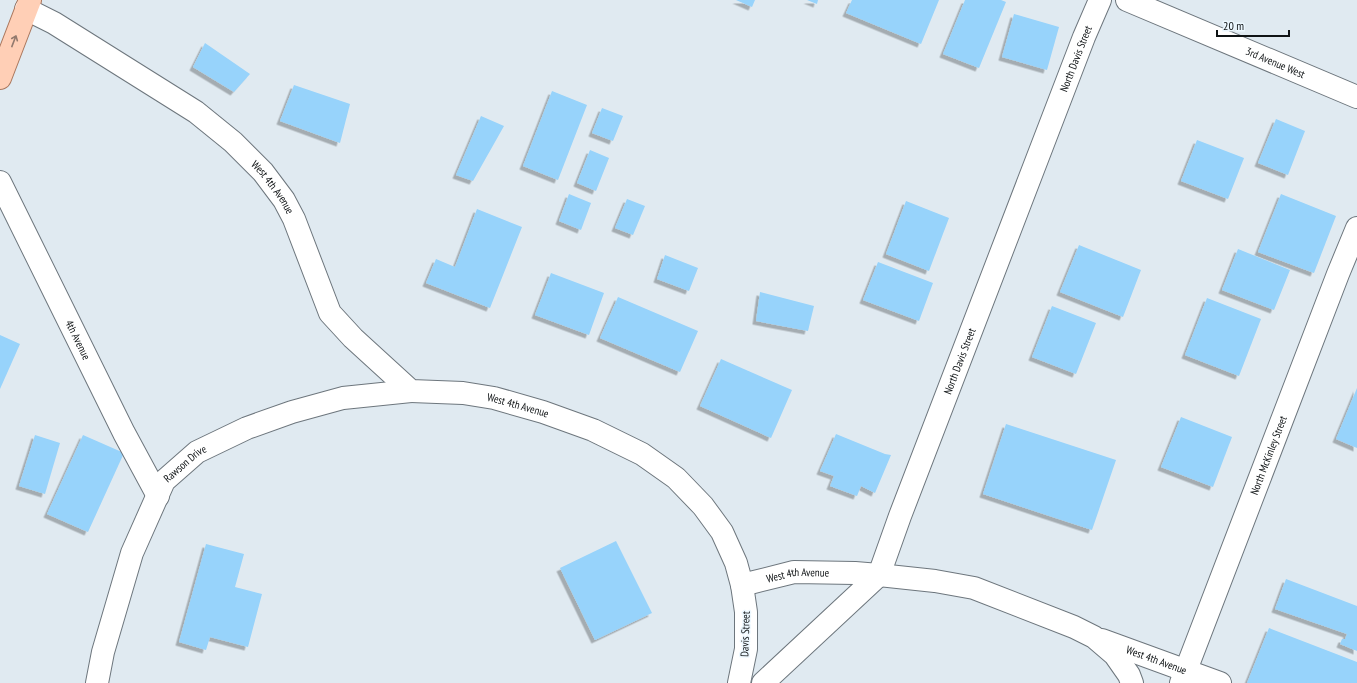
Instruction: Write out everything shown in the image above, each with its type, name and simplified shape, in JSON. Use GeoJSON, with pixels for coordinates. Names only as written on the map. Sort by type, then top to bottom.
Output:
{"type":"FeatureCollection","features":[{"type":"Feature","properties":{"kind":"main road"},"geometry":{"type":"LineString","coordinates":[[0,78],[28,5]]}},
{"type":"Feature","properties":{"kind":"street","name":"North Davis Street"},"geometry":{"type":"LineString","coordinates":[[762,683],[879,575],[900,516],[1078,52],[1100,0]]}},
{"type":"Feature","properties":{"kind":"street","name":"3rd Avenue West"},"geometry":{"type":"LineString","coordinates":[[1127,0],[1357,97]]}},
{"type":"Feature","properties":{"kind":"street","name":"West 4th Avenue"},"geometry":{"type":"LineString","coordinates":[[28,5],[54,23],[196,112],[233,142],[263,172],[284,200],[294,219],[330,313],[353,338],[411,391],[463,393],[494,398],[543,412],[593,430],[642,454],[676,478],[703,506],[722,532],[736,563],[742,585],[794,572],[879,575],[935,581],[974,588],[1074,627],[1183,676],[1220,683]]}},
{"type":"Feature","properties":{"kind":"street","name":"4th Avenue"},"geometry":{"type":"LineString","coordinates":[[0,182],[124,433],[158,496]]}},
{"type":"Feature","properties":{"kind":"street","name":"North McKinley Street"},"geometry":{"type":"LineString","coordinates":[[1183,676],[1357,228]]}},
{"type":"Feature","properties":{"kind":"street","name":"Rawson Drive"},"geometry":{"type":"LineString","coordinates":[[97,683],[103,652],[132,553],[164,481],[197,452],[247,428],[292,412],[343,398],[411,391]]}},
{"type":"Feature","properties":{"kind":"street","name":"Davis Street"},"geometry":{"type":"LineString","coordinates":[[739,683],[746,649],[746,612],[742,585]]}},
{"type":"Feature","properties":{"kind":"street","name":"West 4th Avenue"},"geometry":{"type":"LineString","coordinates":[[1094,637],[1115,655],[1129,675],[1132,683]]}},
{"type":"Feature","properties":{"kind":"building"},"geometry":{"type":"Polygon","coordinates":[[[736,0],[755,0],[752,7],[736,0]]]}},
{"type":"Feature","properties":{"kind":"building"},"geometry":{"type":"Polygon","coordinates":[[[807,0],[818,0],[817,4],[807,0]]]}},
{"type":"Feature","properties":{"kind":"building"},"geometry":{"type":"Polygon","coordinates":[[[852,0],[939,0],[921,44],[846,13],[852,0]]]}},
{"type":"Feature","properties":{"kind":"building"},"geometry":{"type":"Polygon","coordinates":[[[965,0],[1001,0],[1006,2],[979,68],[943,54],[965,0]]]}},
{"type":"Feature","properties":{"kind":"building"},"geometry":{"type":"Polygon","coordinates":[[[1014,14],[1059,27],[1047,70],[1002,57],[1014,14]]]}},
{"type":"Feature","properties":{"kind":"building"},"geometry":{"type":"Polygon","coordinates":[[[205,43],[250,74],[234,92],[193,67],[205,43]]]}},
{"type":"Feature","properties":{"kind":"building"},"geometry":{"type":"Polygon","coordinates":[[[294,85],[350,104],[340,143],[280,121],[294,85]]]}},
{"type":"Feature","properties":{"kind":"building"},"geometry":{"type":"Polygon","coordinates":[[[552,91],[587,105],[558,180],[523,166],[552,91]]]}},
{"type":"Feature","properties":{"kind":"building"},"geometry":{"type":"Polygon","coordinates":[[[602,108],[623,116],[613,141],[592,133],[602,108]]]}},
{"type":"Feature","properties":{"kind":"building"},"geometry":{"type":"Polygon","coordinates":[[[481,116],[504,126],[473,181],[456,175],[481,116]]]}},
{"type":"Feature","properties":{"kind":"building"},"geometry":{"type":"Polygon","coordinates":[[[1276,119],[1305,131],[1288,175],[1258,163],[1276,119]]]}},
{"type":"Feature","properties":{"kind":"building"},"geometry":{"type":"Polygon","coordinates":[[[1197,140],[1244,158],[1228,199],[1181,181],[1197,140]]]}},
{"type":"Feature","properties":{"kind":"building"},"geometry":{"type":"Polygon","coordinates":[[[590,150],[609,158],[596,191],[577,183],[590,150]]]}},
{"type":"Feature","properties":{"kind":"building"},"geometry":{"type":"Polygon","coordinates":[[[569,194],[591,203],[581,230],[559,221],[569,194]]]}},
{"type":"Feature","properties":{"kind":"building"},"geometry":{"type":"Polygon","coordinates":[[[1281,194],[1336,216],[1314,273],[1258,252],[1281,194]]]}},
{"type":"Feature","properties":{"kind":"building"},"geometry":{"type":"Polygon","coordinates":[[[627,199],[645,206],[633,235],[615,228],[627,199]]]}},
{"type":"Feature","properties":{"kind":"building"},"geometry":{"type":"Polygon","coordinates":[[[906,201],[949,218],[929,271],[886,254],[906,201]]]}},
{"type":"Feature","properties":{"kind":"building"},"geometry":{"type":"Polygon","coordinates":[[[477,209],[522,227],[490,308],[426,283],[436,259],[455,267],[477,209]]]}},
{"type":"Feature","properties":{"kind":"building"},"geometry":{"type":"Polygon","coordinates":[[[1079,245],[1141,270],[1123,317],[1060,292],[1079,245]]]}},
{"type":"Feature","properties":{"kind":"building"},"geometry":{"type":"Polygon","coordinates":[[[1238,249],[1290,270],[1274,310],[1222,290],[1238,249]]]}},
{"type":"Feature","properties":{"kind":"building"},"geometry":{"type":"Polygon","coordinates":[[[665,255],[698,268],[689,291],[657,279],[665,255]]]}},
{"type":"Feature","properties":{"kind":"building"},"geometry":{"type":"Polygon","coordinates":[[[878,262],[933,283],[919,321],[863,300],[878,262]]]}},
{"type":"Feature","properties":{"kind":"building"},"geometry":{"type":"Polygon","coordinates":[[[551,273],[604,293],[589,335],[535,315],[551,273]]]}},
{"type":"Feature","properties":{"kind":"building"},"geometry":{"type":"Polygon","coordinates":[[[760,292],[814,306],[808,331],[756,321],[760,292]]]}},
{"type":"Feature","properties":{"kind":"building"},"geometry":{"type":"Polygon","coordinates":[[[618,297],[698,331],[680,372],[600,338],[618,297]]]}},
{"type":"Feature","properties":{"kind":"building"},"geometry":{"type":"Polygon","coordinates":[[[1207,298],[1261,319],[1239,376],[1185,355],[1207,298]]]}},
{"type":"Feature","properties":{"kind":"building"},"geometry":{"type":"Polygon","coordinates":[[[1052,306],[1096,323],[1076,374],[1032,357],[1052,306]]]}},
{"type":"Feature","properties":{"kind":"building"},"geometry":{"type":"Polygon","coordinates":[[[0,335],[20,344],[0,389],[0,335]]]}},
{"type":"Feature","properties":{"kind":"building"},"geometry":{"type":"Polygon","coordinates":[[[721,359],[792,390],[771,438],[700,406],[721,359]]]}},
{"type":"Feature","properties":{"kind":"building"},"geometry":{"type":"Polygon","coordinates":[[[1357,388],[1357,448],[1336,439],[1357,388]]]}},
{"type":"Feature","properties":{"kind":"building"},"geometry":{"type":"Polygon","coordinates":[[[1181,417],[1232,437],[1213,487],[1161,467],[1181,417]]]}},
{"type":"Feature","properties":{"kind":"building"},"geometry":{"type":"Polygon","coordinates":[[[1006,424],[1116,460],[1092,530],[983,494],[1006,424]]]}},
{"type":"Feature","properties":{"kind":"building"},"geometry":{"type":"Polygon","coordinates":[[[836,434],[885,454],[891,455],[875,493],[861,486],[857,496],[830,486],[834,476],[820,471],[836,434]]]}},
{"type":"Feature","properties":{"kind":"building"},"geometry":{"type":"Polygon","coordinates":[[[35,435],[60,443],[45,494],[19,486],[35,435]]]}},
{"type":"Feature","properties":{"kind":"building"},"geometry":{"type":"Polygon","coordinates":[[[83,435],[124,453],[88,532],[47,514],[83,435]]]}},
{"type":"Feature","properties":{"kind":"building"},"geometry":{"type":"Polygon","coordinates":[[[616,541],[652,613],[595,640],[560,568],[616,541]]]}},
{"type":"Feature","properties":{"kind":"building"},"geometry":{"type":"Polygon","coordinates":[[[206,544],[244,554],[235,587],[262,594],[248,647],[210,637],[206,650],[179,642],[206,544]]]}},
{"type":"Feature","properties":{"kind":"building"},"geometry":{"type":"Polygon","coordinates":[[[1286,579],[1357,606],[1357,651],[1340,644],[1342,639],[1345,639],[1347,634],[1275,609],[1286,579]]]}},
{"type":"Feature","properties":{"kind":"building"},"geometry":{"type":"Polygon","coordinates":[[[1269,628],[1357,662],[1357,683],[1247,683],[1269,628]]]}}]}
